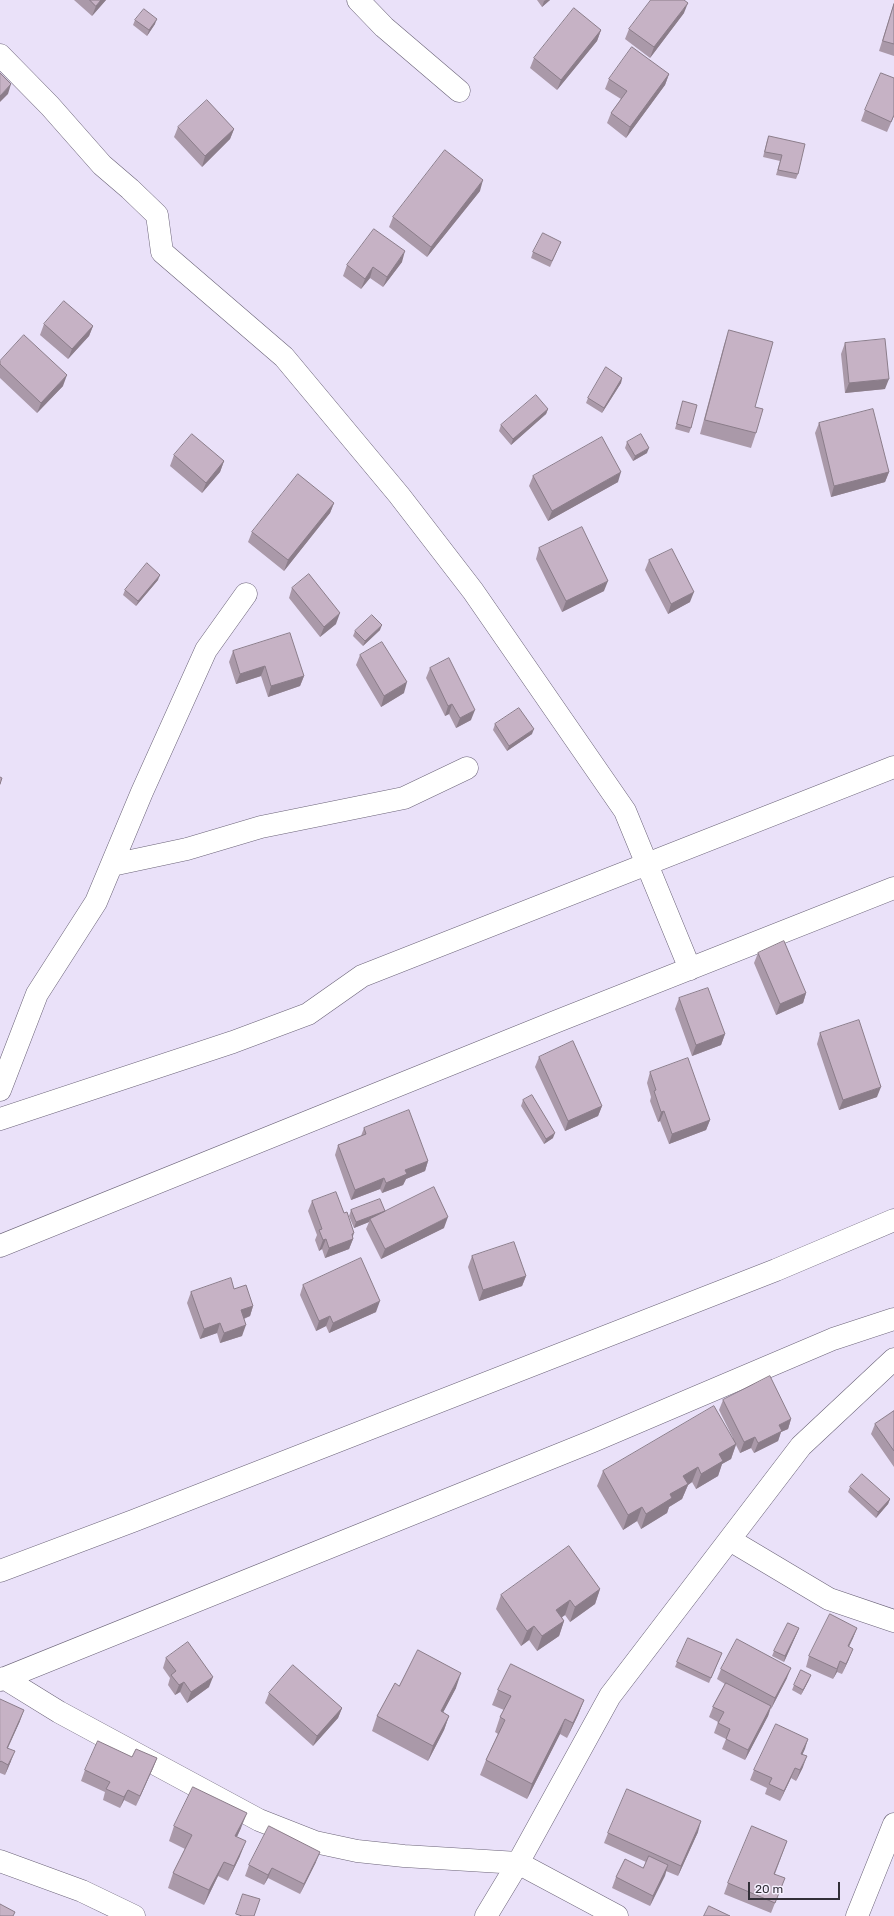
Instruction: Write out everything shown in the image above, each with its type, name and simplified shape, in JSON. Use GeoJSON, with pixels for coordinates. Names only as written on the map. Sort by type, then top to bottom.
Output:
{"type":"FeatureCollection","features":[{"type":"Feature","properties":{"kind":"street"},"geometry":{"type":"LineString","coordinates":[[358,0],[384,27],[459,91]]}},
{"type":"Feature","properties":{"kind":"street"},"geometry":{"type":"LineString","coordinates":[[0,55],[50,106],[102,165],[157,215],[162,252],[284,357],[399,495],[473,591],[625,811],[690,969]]}},
{"type":"Feature","properties":{"kind":"street"},"geometry":{"type":"LineString","coordinates":[[0,1090],[38,994],[96,902],[206,650],[246,594]]}},
{"type":"Feature","properties":{"kind":"street"},"geometry":{"type":"LineString","coordinates":[[0,1119],[233,1042],[308,1014],[362,976],[646,863],[894,767]]}},
{"type":"Feature","properties":{"kind":"street"},"geometry":{"type":"LineString","coordinates":[[112,865],[187,849],[261,827],[404,798],[467,768]]}},
{"type":"Feature","properties":{"kind":"street"},"geometry":{"type":"LineString","coordinates":[[0,1246],[894,888]]}},
{"type":"Feature","properties":{"kind":"street"},"geometry":{"type":"LineString","coordinates":[[0,1571],[148,1515],[776,1270],[894,1220]]}},
{"type":"Feature","properties":{"kind":"street"},"geometry":{"type":"LineString","coordinates":[[2,1679],[593,1441],[833,1338],[894,1319]]}},
{"type":"Feature","properties":{"kind":"street"},"geometry":{"type":"LineString","coordinates":[[486,1916],[518,1863],[610,1696],[801,1446],[894,1359]]}},
{"type":"Feature","properties":{"kind":"street"},"geometry":{"type":"LineString","coordinates":[[730,1540],[829,1599],[894,1621]]}},
{"type":"Feature","properties":{"kind":"street"},"geometry":{"type":"LineString","coordinates":[[2,1679],[58,1712],[259,1820],[315,1842],[357,1851],[404,1856],[518,1863],[617,1916]]}},
{"type":"Feature","properties":{"kind":"street"},"geometry":{"type":"LineString","coordinates":[[857,1916],[894,1824]]}},
{"type":"Feature","properties":{"kind":"street"},"geometry":{"type":"LineString","coordinates":[[0,1861],[82,1891],[134,1916]]}},
{"type":"Feature","properties":{"kind":"building"},"geometry":{"type":"Polygon","coordinates":[[[90,0],[101,0],[96,6],[90,0]]]}},
{"type":"Feature","properties":{"kind":"building"},"geometry":{"type":"Polygon","coordinates":[[[651,0],[684,0],[688,3],[654,47],[629,29],[651,0]]]}},
{"type":"Feature","properties":{"kind":"building"},"geometry":{"type":"Polygon","coordinates":[[[894,4],[894,44],[883,41],[894,4]]]}},
{"type":"Feature","properties":{"kind":"building"},"geometry":{"type":"Polygon","coordinates":[[[574,8],[601,30],[561,80],[534,58],[574,8]]]}},
{"type":"Feature","properties":{"kind":"building"},"geometry":{"type":"Polygon","coordinates":[[[144,9],[157,19],[149,30],[135,20],[144,9]]]}},
{"type":"Feature","properties":{"kind":"building"},"geometry":{"type":"Polygon","coordinates":[[[632,47],[669,74],[630,127],[611,113],[627,91],[609,79],[632,47]]]}},
{"type":"Feature","properties":{"kind":"building"},"geometry":{"type":"Polygon","coordinates":[[[0,73],[11,84],[0,96],[0,73]]]}},
{"type":"Feature","properties":{"kind":"building"},"geometry":{"type":"Polygon","coordinates":[[[881,73],[894,78],[894,115],[891,122],[865,110],[881,73]]]}},
{"type":"Feature","properties":{"kind":"building"},"geometry":{"type":"Polygon","coordinates":[[[207,100],[234,129],[205,156],[178,127],[207,100]]]}},
{"type":"Feature","properties":{"kind":"building"},"geometry":{"type":"Polygon","coordinates":[[[769,136],[805,144],[798,174],[778,170],[782,155],[765,152],[769,136]]]}},
{"type":"Feature","properties":{"kind":"building"},"geometry":{"type":"Polygon","coordinates":[[[445,150],[483,180],[431,247],[393,217],[445,150]]]}},
{"type":"Feature","properties":{"kind":"building"},"geometry":{"type":"Polygon","coordinates":[[[374,229],[405,251],[387,277],[373,267],[365,279],[347,265],[374,229]]]}},
{"type":"Feature","properties":{"kind":"building"},"geometry":{"type":"Polygon","coordinates":[[[543,233],[561,242],[552,261],[533,252],[543,233]]]}},
{"type":"Feature","properties":{"kind":"building"},"geometry":{"type":"Polygon","coordinates":[[[64,301],[93,326],[72,349],[44,324],[64,301]]]}},
{"type":"Feature","properties":{"kind":"building"},"geometry":{"type":"Polygon","coordinates":[[[729,330],[773,342],[755,407],[763,409],[756,433],[705,420],[729,330]]]}},
{"type":"Feature","properties":{"kind":"building"},"geometry":{"type":"Polygon","coordinates":[[[24,335],[67,375],[41,403],[0,364],[0,361],[24,335]]]}},
{"type":"Feature","properties":{"kind":"building"},"geometry":{"type":"Polygon","coordinates":[[[885,339],[889,379],[849,383],[845,343],[885,339]]]}},
{"type":"Feature","properties":{"kind":"building"},"geometry":{"type":"Polygon","coordinates":[[[606,367],[622,378],[604,408],[588,398],[606,367]]]}},
{"type":"Feature","properties":{"kind":"building"},"geometry":{"type":"Polygon","coordinates":[[[536,395],[548,409],[513,439],[501,425],[536,395]]]}},
{"type":"Feature","properties":{"kind":"building"},"geometry":{"type":"Polygon","coordinates":[[[683,401],[697,405],[691,428],[677,424],[683,401]]]}},
{"type":"Feature","properties":{"kind":"building"},"geometry":{"type":"Polygon","coordinates":[[[873,409],[889,472],[834,486],[819,423],[873,409]]]}},
{"type":"Feature","properties":{"kind":"building"},"geometry":{"type":"Polygon","coordinates":[[[192,434],[224,461],[206,483],[174,455],[192,434]]]}},
{"type":"Feature","properties":{"kind":"building"},"geometry":{"type":"Polygon","coordinates":[[[641,434],[649,448],[635,456],[627,442],[641,434]]]}},
{"type":"Feature","properties":{"kind":"building"},"geometry":{"type":"Polygon","coordinates":[[[602,437],[621,472],[552,511],[533,476],[602,437]]]}},
{"type":"Feature","properties":{"kind":"building"},"geometry":{"type":"Polygon","coordinates":[[[298,474],[334,503],[288,560],[252,532],[298,474]]]}},
{"type":"Feature","properties":{"kind":"building"},"geometry":{"type":"Polygon","coordinates":[[[582,527],[608,581],[566,601],[539,548],[582,527]]]}},
{"type":"Feature","properties":{"kind":"building"},"geometry":{"type":"Polygon","coordinates":[[[672,549],[694,592],[671,604],[649,560],[672,549]]]}},
{"type":"Feature","properties":{"kind":"building"},"geometry":{"type":"Polygon","coordinates":[[[147,563],[160,575],[138,601],[125,590],[147,563]]]}},
{"type":"Feature","properties":{"kind":"building"},"geometry":{"type":"Polygon","coordinates":[[[309,574],[340,613],[324,627],[292,588],[309,574]]]}},
{"type":"Feature","properties":{"kind":"building"},"geometry":{"type":"Polygon","coordinates":[[[372,615],[382,625],[365,641],[355,631],[372,615]]]}},
{"type":"Feature","properties":{"kind":"building"},"geometry":{"type":"Polygon","coordinates":[[[290,633],[304,676],[271,686],[265,666],[240,674],[233,651],[290,633]]]}},
{"type":"Feature","properties":{"kind":"building"},"geometry":{"type":"Polygon","coordinates":[[[382,642],[407,682],[384,696],[360,655],[382,642]]]}},
{"type":"Feature","properties":{"kind":"building"},"geometry":{"type":"Polygon","coordinates":[[[449,658],[475,710],[460,718],[452,704],[448,706],[430,668],[449,658]]]}},
{"type":"Feature","properties":{"kind":"building"},"geometry":{"type":"Polygon","coordinates":[[[519,708],[534,729],[509,746],[495,724],[519,708]]]}},
{"type":"Feature","properties":{"kind":"building"},"geometry":{"type":"Polygon","coordinates":[[[784,941],[806,993],[780,1004],[758,953],[784,941]]]}},
{"type":"Feature","properties":{"kind":"building"},"geometry":{"type":"Polygon","coordinates":[[[708,988],[725,1034],[696,1045],[679,998],[708,988]]]}},
{"type":"Feature","properties":{"kind":"building"},"geometry":{"type":"Polygon","coordinates":[[[859,1020],[881,1087],[843,1100],[820,1033],[859,1020]]]}},
{"type":"Feature","properties":{"kind":"building"},"geometry":{"type":"Polygon","coordinates":[[[573,1041],[602,1106],[568,1121],[539,1057],[573,1041]]]}},
{"type":"Feature","properties":{"kind":"building"},"geometry":{"type":"Polygon","coordinates":[[[688,1058],[710,1120],[672,1134],[664,1111],[661,1112],[650,1072],[688,1058]]]}},
{"type":"Feature","properties":{"kind":"building"},"geometry":{"type":"Polygon","coordinates":[[[532,1095],[555,1133],[546,1139],[523,1100],[532,1095]]]}},
{"type":"Feature","properties":{"kind":"building"},"geometry":{"type":"Polygon","coordinates":[[[409,1110],[428,1161],[405,1170],[407,1174],[386,1183],[384,1178],[355,1190],[338,1145],[366,1134],[364,1128],[409,1110]]]}},
{"type":"Feature","properties":{"kind":"building"},"geometry":{"type":"Polygon","coordinates":[[[434,1187],[448,1217],[385,1249],[370,1219],[434,1187]]]}},
{"type":"Feature","properties":{"kind":"building"},"geometry":{"type":"Polygon","coordinates":[[[336,1192],[344,1213],[347,1212],[354,1233],[352,1234],[353,1239],[329,1248],[326,1239],[323,1240],[319,1230],[322,1229],[312,1201],[336,1192]]]}},
{"type":"Feature","properties":{"kind":"building"},"geometry":{"type":"Polygon","coordinates":[[[380,1199],[385,1211],[356,1222],[351,1210],[380,1199]]]}},
{"type":"Feature","properties":{"kind":"building"},"geometry":{"type":"Polygon","coordinates":[[[514,1242],[526,1276],[483,1290],[472,1256],[514,1242]]]}},
{"type":"Feature","properties":{"kind":"building"},"geometry":{"type":"Polygon","coordinates":[[[361,1258],[380,1301],[333,1323],[330,1316],[319,1321],[303,1285],[361,1258]]]}},
{"type":"Feature","properties":{"kind":"building"},"geometry":{"type":"Polygon","coordinates":[[[231,1278],[234,1289],[246,1285],[253,1306],[241,1310],[246,1325],[224,1333],[220,1323],[204,1329],[191,1292],[231,1278]]]}},
{"type":"Feature","properties":{"kind":"building"},"geometry":{"type":"Polygon","coordinates":[[[770,1376],[791,1419],[779,1425],[782,1431],[758,1443],[755,1437],[744,1442],[723,1400],[770,1376]]]}},
{"type":"Feature","properties":{"kind":"building"},"geometry":{"type":"Polygon","coordinates":[[[714,1406],[736,1444],[719,1454],[723,1461],[701,1474],[698,1467],[683,1476],[688,1484],[670,1494],[672,1498],[646,1514],[642,1507],[628,1515],[603,1471],[714,1406]]]}},
{"type":"Feature","properties":{"kind":"building"},"geometry":{"type":"Polygon","coordinates":[[[894,1411],[894,1451],[875,1424],[894,1411]]]}},
{"type":"Feature","properties":{"kind":"building"},"geometry":{"type":"Polygon","coordinates":[[[862,1474],[890,1499],[878,1512],[850,1487],[862,1474]]]}},
{"type":"Feature","properties":{"kind":"building"},"geometry":{"type":"Polygon","coordinates":[[[569,1546],[600,1589],[575,1607],[570,1600],[556,1610],[564,1621],[542,1636],[534,1626],[527,1631],[501,1595],[569,1546]]]}},
{"type":"Feature","properties":{"kind":"building"},"geometry":{"type":"Polygon","coordinates":[[[830,1614],[857,1628],[848,1646],[853,1649],[846,1664],[840,1661],[837,1669],[809,1656],[830,1614]]]}},
{"type":"Feature","properties":{"kind":"building"},"geometry":{"type":"Polygon","coordinates":[[[788,1623],[799,1628],[785,1656],[774,1651],[788,1623]]]}},
{"type":"Feature","properties":{"kind":"building"},"geometry":{"type":"Polygon","coordinates":[[[688,1638],[722,1653],[711,1678],[677,1662],[688,1638]]]}},
{"type":"Feature","properties":{"kind":"building"},"geometry":{"type":"Polygon","coordinates":[[[737,1639],[791,1668],[775,1698],[721,1669],[737,1639]]]}},
{"type":"Feature","properties":{"kind":"building"},"geometry":{"type":"Polygon","coordinates":[[[188,1642],[213,1677],[191,1692],[184,1682],[179,1685],[171,1675],[176,1671],[166,1658],[188,1642]]]}},
{"type":"Feature","properties":{"kind":"building"},"geometry":{"type":"Polygon","coordinates":[[[418,1650],[461,1673],[441,1711],[449,1716],[433,1746],[377,1716],[395,1683],[399,1686],[418,1650]]]}},
{"type":"Feature","properties":{"kind":"building"},"geometry":{"type":"Polygon","coordinates":[[[511,1664],[584,1700],[573,1723],[565,1719],[532,1784],[486,1760],[505,1720],[500,1717],[511,1696],[498,1690],[511,1664]]]}},
{"type":"Feature","properties":{"kind":"building"},"geometry":{"type":"Polygon","coordinates":[[[293,1665],[342,1708],[317,1736],[269,1693],[293,1665]]]}},
{"type":"Feature","properties":{"kind":"building"},"geometry":{"type":"Polygon","coordinates":[[[801,1670],[811,1675],[803,1690],[794,1685],[801,1670]]]}},
{"type":"Feature","properties":{"kind":"building"},"geometry":{"type":"Polygon","coordinates":[[[726,1683],[771,1706],[748,1750],[726,1739],[730,1729],[718,1723],[724,1712],[713,1707],[726,1683]]]}},
{"type":"Feature","properties":{"kind":"building"},"geometry":{"type":"Polygon","coordinates":[[[0,1699],[24,1710],[7,1748],[15,1751],[8,1765],[1,1761],[0,1762],[0,1699]]]}},
{"type":"Feature","properties":{"kind":"building"},"geometry":{"type":"Polygon","coordinates":[[[776,1724],[808,1739],[801,1754],[807,1756],[800,1770],[795,1768],[784,1791],[769,1784],[772,1778],[754,1770],[776,1724]]]}},
{"type":"Feature","properties":{"kind":"building"},"geometry":{"type":"Polygon","coordinates":[[[98,1741],[132,1757],[136,1749],[157,1758],[140,1796],[128,1790],[124,1797],[106,1789],[110,1782],[85,1770],[98,1741]]]}},
{"type":"Feature","properties":{"kind":"building"},"geometry":{"type":"Polygon","coordinates":[[[193,1787],[247,1813],[235,1836],[246,1841],[234,1866],[224,1862],[209,1890],[173,1873],[192,1835],[174,1826],[193,1787]]]}},
{"type":"Feature","properties":{"kind":"building"},"geometry":{"type":"Polygon","coordinates":[[[627,1789],[701,1821],[681,1866],[608,1833],[627,1789]]]}},
{"type":"Feature","properties":{"kind":"building"},"geometry":{"type":"Polygon","coordinates":[[[269,1826],[320,1852],[304,1884],[272,1868],[268,1875],[249,1865],[269,1826]]]}},
{"type":"Feature","properties":{"kind":"building"},"geometry":{"type":"Polygon","coordinates":[[[752,1826],[787,1841],[774,1874],[785,1878],[775,1903],[728,1883],[752,1826]]]}},
{"type":"Feature","properties":{"kind":"building"},"geometry":{"type":"Polygon","coordinates":[[[649,1856],[668,1865],[653,1896],[616,1877],[625,1859],[643,1868],[649,1856]]]}},
{"type":"Feature","properties":{"kind":"building"},"geometry":{"type":"Polygon","coordinates":[[[243,1894],[260,1899],[254,1916],[242,1916],[236,1914],[243,1894]]]}},
{"type":"Feature","properties":{"kind":"building"},"geometry":{"type":"Polygon","coordinates":[[[0,1904],[15,1912],[13,1916],[0,1916],[0,1904]]]}},
{"type":"Feature","properties":{"kind":"building"},"geometry":{"type":"Polygon","coordinates":[[[709,1906],[730,1916],[704,1916],[709,1906]]]}}]}
